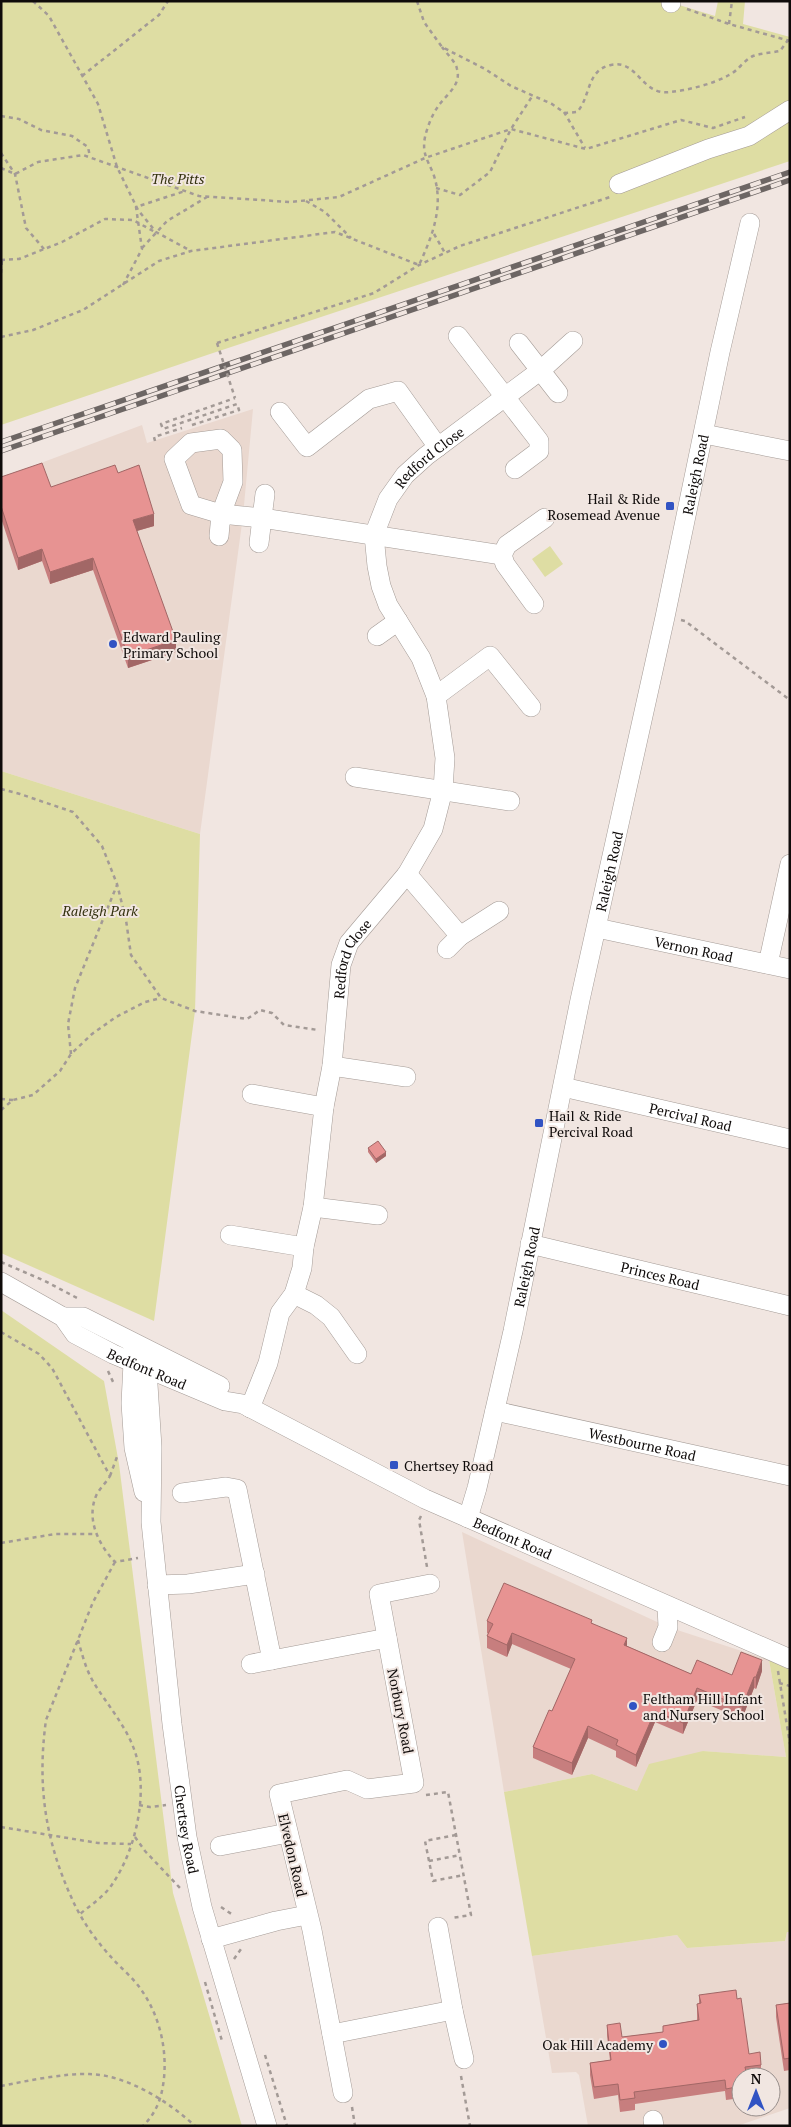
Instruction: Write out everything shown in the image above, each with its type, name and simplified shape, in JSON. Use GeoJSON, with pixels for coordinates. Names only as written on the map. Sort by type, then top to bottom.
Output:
{"type":"FeatureCollection","features":[{"type":"Feature","properties":{"kind":"street"},"geometry":{"type":"LineString","coordinates":[[617,190],[708,149],[749,136],[790,110]]}},
{"type":"Feature","properties":{"kind":"street","name":"Raleigh Road"},"geometry":{"type":"LineString","coordinates":[[468,1518],[495,1411],[580,1000],[704,434],[720,352],[750,224]]}},
{"type":"Feature","properties":{"kind":"street"},"geometry":{"type":"LineString","coordinates":[[458,336],[539,441],[539,452],[515,469]]}},
{"type":"Feature","properties":{"kind":"street","name":"Redford Close"},"geometry":{"type":"LineString","coordinates":[[246,1406],[268,1363],[280,1313],[294,1294],[302,1268],[304,1247],[313,1207],[324,1107],[332,1066],[341,965],[346,937],[407,874],[433,829],[443,790],[445,758],[436,696],[421,658],[388,604],[381,586],[374,535],[388,499],[405,475],[438,447],[541,370],[573,342]]}},
{"type":"Feature","properties":{"kind":"street"},"geometry":{"type":"LineString","coordinates":[[519,343],[558,393]]}},
{"type":"Feature","properties":{"kind":"street"},"geometry":{"type":"LineString","coordinates":[[280,412],[307,447],[369,399],[398,391],[438,447]]}},
{"type":"Feature","properties":{"kind":"street"},"geometry":{"type":"LineString","coordinates":[[704,434],[790,451]]}},
{"type":"Feature","properties":{"kind":"street"},"geometry":{"type":"LineString","coordinates":[[259,543],[265,494]]}},
{"type":"Feature","properties":{"kind":"street"},"geometry":{"type":"LineString","coordinates":[[219,536],[221,514],[262,518],[502,554]]}},
{"type":"Feature","properties":{"kind":"street"},"geometry":{"type":"LineString","coordinates":[[534,604],[505,564],[502,554],[507,545],[545,518]]}},
{"type":"Feature","properties":{"kind":"street"},"geometry":{"type":"LineString","coordinates":[[377,636],[398,621]]}},
{"type":"Feature","properties":{"kind":"street"},"geometry":{"type":"LineString","coordinates":[[436,696],[490,656],[531,707]]}},
{"type":"Feature","properties":{"kind":"street"},"geometry":{"type":"LineString","coordinates":[[355,777],[510,801]]}},
{"type":"Feature","properties":{"kind":"street"},"geometry":{"type":"LineString","coordinates":[[768,964],[790,864]]}},
{"type":"Feature","properties":{"kind":"street"},"geometry":{"type":"LineString","coordinates":[[407,874],[453,943],[499,911]]}},
{"type":"Feature","properties":{"kind":"street","name":"Vernon Road"},"geometry":{"type":"LineString","coordinates":[[597,928],[790,969]]}},
{"type":"Feature","properties":{"kind":"street"},"geometry":{"type":"LineString","coordinates":[[332,1066],[406,1077]]}},
{"type":"Feature","properties":{"kind":"street","name":"Percival Road"},"geometry":{"type":"LineString","coordinates":[[563,1087],[790,1139]]}},
{"type":"Feature","properties":{"kind":"street"},"geometry":{"type":"LineString","coordinates":[[252,1094],[324,1107]]}},
{"type":"Feature","properties":{"kind":"street"},"geometry":{"type":"LineString","coordinates":[[313,1207],[378,1215]]}},
{"type":"Feature","properties":{"kind":"street"},"geometry":{"type":"LineString","coordinates":[[230,1235],[304,1247]]}},
{"type":"Feature","properties":{"kind":"street","name":"Princes Road"},"geometry":{"type":"LineString","coordinates":[[530,1244],[790,1306]]}},
{"type":"Feature","properties":{"kind":"street","name":"Bedfont Road"},"geometry":{"type":"LineString","coordinates":[[1,1282],[63,1317],[75,1334],[144,1361],[225,1401],[246,1406],[425,1499],[783,1656]]}},
{"type":"Feature","properties":{"kind":"street"},"geometry":{"type":"LineString","coordinates":[[294,1294],[316,1305],[331,1317],[357,1354]]}},
{"type":"Feature","properties":{"kind":"street","name":"Bedfont Road"},"geometry":{"type":"LineString","coordinates":[[63,1317],[83,1317],[131,1342],[144,1361]]}},
{"type":"Feature","properties":{"kind":"street","name":"Chertsey Road"},"geometry":{"type":"LineString","coordinates":[[144,1361],[131,1403],[134,1448],[151,1522],[182,1802],[199,1895],[267,2126]]}},
{"type":"Feature","properties":{"kind":"street","name":"Westbourne Road"},"geometry":{"type":"LineString","coordinates":[[495,1411],[790,1476]]}},
{"type":"Feature","properties":{"kind":"street"},"geometry":{"type":"LineString","coordinates":[[182,1493],[226,1487],[237,1489],[241,1500],[272,1660]]}},
{"type":"Feature","properties":{"kind":"street"},"geometry":{"type":"LineString","coordinates":[[157,1584],[188,1584],[255,1574]]}},
{"type":"Feature","properties":{"kind":"street","name":"Norbury Road"},"geometry":{"type":"LineString","coordinates":[[414,1783],[379,1594],[430,1584]]}},
{"type":"Feature","properties":{"kind":"street"},"geometry":{"type":"LineString","coordinates":[[662,1642],[668,1627],[667,1606]]}},
{"type":"Feature","properties":{"kind":"street"},"geometry":{"type":"LineString","coordinates":[[251,1664],[387,1638]]}},
{"type":"Feature","properties":{"kind":"street","name":"Elvedon Road"},"geometry":{"type":"LineString","coordinates":[[343,2093],[312,1930],[279,1794],[347,1780],[367,1789],[414,1783]]}},
{"type":"Feature","properties":{"kind":"street"},"geometry":{"type":"LineString","coordinates":[[220,1846],[288,1833]]}},
{"type":"Feature","properties":{"kind":"street","name":"Elvedon Road"},"geometry":{"type":"LineString","coordinates":[[211,1939],[276,1921],[307,1915]]}},
{"type":"Feature","properties":{"kind":"street"},"geometry":{"type":"LineString","coordinates":[[438,1927],[464,2059]]}},
{"type":"Feature","properties":{"kind":"street"},"geometry":{"type":"LineString","coordinates":[[332,2034],[453,2010]]}},
{"type":"Feature","properties":{"kind":"path"},"geometry":{"type":"LineString","coordinates":[[33,1],[49,16],[98,104],[117,167],[136,207],[156,232]]}},
{"type":"Feature","properties":{"kind":"path"},"geometry":{"type":"LineString","coordinates":[[82,76],[160,15],[168,1]]}},
{"type":"Feature","properties":{"kind":"path"},"geometry":{"type":"LineString","coordinates":[[417,1],[424,22],[458,68],[458,79],[451,93],[436,108],[426,137],[425,158],[433,174],[438,203],[434,232],[419,266]]}},
{"type":"Feature","properties":{"kind":"path"},"geometry":{"type":"LineString","coordinates":[[729,24],[732,1]]}},
{"type":"Feature","properties":{"kind":"path"},"geometry":{"type":"LineString","coordinates":[[565,113],[577,112],[582,106],[587,89],[595,73],[611,64],[623,65],[635,72],[649,88],[658,92],[670,92],[732,75],[752,56],[780,51],[789,41],[729,24],[671,2]]}},
{"type":"Feature","properties":{"kind":"path"},"geometry":{"type":"LineString","coordinates":[[442,47],[485,69],[511,86],[552,104],[565,113],[586,149]]}},
{"type":"Feature","properties":{"kind":"path"},"geometry":{"type":"LineString","coordinates":[[436,188],[460,195],[490,172],[511,129],[532,95]]}},
{"type":"Feature","properties":{"kind":"path"},"geometry":{"type":"LineString","coordinates":[[15,174],[38,162],[83,155],[186,191],[208,196],[290,202],[304,201],[339,197],[425,158],[511,129],[586,149],[681,120],[712,128],[750,115]]}},
{"type":"Feature","properties":{"kind":"path"},"geometry":{"type":"LineString","coordinates":[[1,116],[19,119],[42,130],[72,136],[88,148],[90,158]]}},
{"type":"Feature","properties":{"kind":"path"},"geometry":{"type":"LineString","coordinates":[[1,153],[15,174],[26,228],[44,249]]}},
{"type":"Feature","properties":{"kind":"path"},"geometry":{"type":"LineString","coordinates":[[1,168],[15,174]]}},
{"type":"Feature","properties":{"kind":"path"},"geometry":{"type":"LineString","coordinates":[[155,441],[154,437],[239,410],[237,404],[163,429],[161,424],[236,398],[217,343],[374,293],[419,266],[460,246],[617,190]]}},
{"type":"Feature","properties":{"kind":"path"},"geometry":{"type":"LineString","coordinates":[[136,207],[186,191]]}},
{"type":"Feature","properties":{"kind":"path"},"geometry":{"type":"LineString","coordinates":[[122,286],[132,271],[142,248],[156,232],[167,221],[208,196]]}},
{"type":"Feature","properties":{"kind":"path"},"geometry":{"type":"LineString","coordinates":[[304,201],[325,212],[353,240]]}},
{"type":"Feature","properties":{"kind":"path"},"geometry":{"type":"LineString","coordinates":[[136,207],[142,248]]}},
{"type":"Feature","properties":{"kind":"path"},"geometry":{"type":"LineString","coordinates":[[1,273],[2,260],[19,259],[62,242],[105,219],[133,220],[191,251]]}},
{"type":"Feature","properties":{"kind":"path"},"geometry":{"type":"LineString","coordinates":[[1,337],[33,330],[74,313],[122,286],[159,261],[191,251],[335,232],[419,266]]}},
{"type":"Feature","properties":{"kind":"path"},"geometry":{"type":"LineString","coordinates":[[434,232],[445,253]]}},
{"type":"Feature","properties":{"kind":"path"},"geometry":{"type":"LineString","coordinates":[[685,621],[790,700]]}},
{"type":"Feature","properties":{"kind":"path"},"geometry":{"type":"LineString","coordinates":[[1,789],[73,812],[102,846],[117,884],[126,920],[131,955],[161,998],[195,1011],[247,1019],[260,1010],[272,1013],[284,1025],[335,1032]]}},
{"type":"Feature","properties":{"kind":"path"},"geometry":{"type":"LineString","coordinates":[[71,1054],[68,1024],[75,988],[117,884]]}},
{"type":"Feature","properties":{"kind":"path"},"geometry":{"type":"LineString","coordinates":[[1,1099],[13,1100],[33,1094],[60,1071],[71,1054],[92,1034],[116,1017],[145,1002],[161,998]]}},
{"type":"Feature","properties":{"kind":"path"},"geometry":{"type":"LineString","coordinates":[[1,1110],[13,1100]]}},
{"type":"Feature","properties":{"kind":"path"},"geometry":{"type":"LineString","coordinates":[[1,1332],[39,1354],[52,1368],[110,1476]]}},
{"type":"Feature","properties":{"kind":"path"},"geometry":{"type":"LineString","coordinates":[[115,1562],[107,1554],[96,1534],[93,1522],[93,1508],[97,1495],[110,1476],[119,1451]]}},
{"type":"Feature","properties":{"kind":"path"},"geometry":{"type":"LineString","coordinates":[[425,1499],[420,1520],[430,1584]]}},
{"type":"Feature","properties":{"kind":"path"},"geometry":{"type":"LineString","coordinates":[[1,1543],[55,1534],[96,1534]]}},
{"type":"Feature","properties":{"kind":"path"},"geometry":{"type":"LineString","coordinates":[[115,1562],[142,1558]]}},
{"type":"Feature","properties":{"kind":"path"},"geometry":{"type":"LineString","coordinates":[[115,1562],[94,1602],[46,1720],[43,1739],[43,1791],[48,1835],[73,1902],[100,1944],[140,1988],[150,2004],[161,2035],[166,2058],[160,2100],[143,2126]]}},
{"type":"Feature","properties":{"kind":"path"},"geometry":{"type":"LineString","coordinates":[[78,1639],[82,1657],[92,1681],[115,1713],[136,1755],[139,1782],[139,1804],[135,1837],[132,1844],[113,1883],[100,1899],[80,1914]]}},
{"type":"Feature","properties":{"kind":"path"},"geometry":{"type":"LineString","coordinates":[[783,1656],[779,1683],[790,1744]]}},
{"type":"Feature","properties":{"kind":"path"},"geometry":{"type":"LineString","coordinates":[[779,1683],[790,1686]]}},
{"type":"Feature","properties":{"kind":"path"},"geometry":{"type":"LineString","coordinates":[[414,1783],[416,1797],[448,1792],[471,1915],[439,1920],[438,1927]]}},
{"type":"Feature","properties":{"kind":"path"},"geometry":{"type":"LineString","coordinates":[[139,1804],[150,1807],[169,1804]]}},
{"type":"Feature","properties":{"kind":"path"},"geometry":{"type":"LineString","coordinates":[[1,1826],[98,1843],[132,1844]]}},
{"type":"Feature","properties":{"kind":"path"},"geometry":{"type":"LineString","coordinates":[[456,1835],[425,1841],[433,1881],[464,1875]]}},
{"type":"Feature","properties":{"kind":"path"},"geometry":{"type":"LineString","coordinates":[[135,1837],[145,1851],[185,1892]]}},
{"type":"Feature","properties":{"kind":"path"},"geometry":{"type":"LineString","coordinates":[[429,1861],[460,1855]]}},
{"type":"Feature","properties":{"kind":"path"},"geometry":{"type":"LineString","coordinates":[[464,2059],[459,2064],[470,2126]]}},
{"type":"Feature","properties":{"kind":"path"},"geometry":{"type":"LineString","coordinates":[[1,2086],[89,2074],[113,2078],[178,2110],[195,2126]]}},
{"type":"Feature","properties":{"kind":"shaded area","name":"Edward Pauling Primary School"},"geometry":{"type":"Polygon","coordinates":[[[253,409],[243,516],[200,834],[1,771],[1,478],[142,425],[147,443],[253,409]]]}},
{"type":"Feature","properties":{"kind":"shaded area","name":"Feltham Hill Infant and Nursery School"},"geometry":{"type":"Polygon","coordinates":[[[462,1532],[668,1627],[769,1660],[786,1757],[703,1751],[637,1791],[592,1774],[504,1792],[462,1532]]]}},
{"type":"Feature","properties":{"kind":"shaded area","name":"Oak Hill Academy"},"geometry":{"type":"Polygon","coordinates":[[[787,1932],[790,1932],[790,2108],[781,2111],[781,2067],[731,2067],[731,2117],[764,2117],[737,2126],[588,2126],[579,2075],[576,2072],[552,2073],[532,1956],[677,1935],[687,1948],[785,1941],[787,1932]]]}},
{"type":"Feature","properties":{"kind":"green space","name":"The Pitts"},"geometry":{"type":"Polygon","coordinates":[[[1,1],[666,1],[715,16],[718,1],[745,1],[743,24],[790,37],[790,161],[1,425],[1,1]]]}},
{"type":"Feature","properties":{"kind":"green space"},"geometry":{"type":"Polygon","coordinates":[[[550,546],[563,564],[545,577],[532,559],[550,546]]]}},
{"type":"Feature","properties":{"kind":"green space","name":"Raleigh Park"},"geometry":{"type":"Polygon","coordinates":[[[1,771],[200,834],[195,1011],[154,1321],[1,1253],[1,771]]]}},
{"type":"Feature","properties":{"kind":"green space"},"geometry":{"type":"Polygon","coordinates":[[[1,1310],[104,1381],[119,1464],[173,1893],[242,2126],[1,2126],[1,1310]]]}},
{"type":"Feature","properties":{"kind":"green space"},"geometry":{"type":"Polygon","coordinates":[[[769,1660],[790,1670],[790,1932],[787,1932],[785,1941],[687,1948],[677,1935],[532,1956],[504,1792],[592,1774],[637,1791],[649,1764],[703,1751],[786,1757],[769,1660]]]}},
{"type":"Feature","properties":{"kind":"building"},"geometry":{"type":"Polygon","coordinates":[[[42,463],[51,487],[115,465],[118,473],[139,465],[154,514],[133,520],[176,640],[128,656],[93,558],[50,572],[42,549],[18,558],[1,506],[1,477],[42,463]]]}},
{"type":"Feature","properties":{"kind":"building"},"geometry":{"type":"Polygon","coordinates":[[[378,1141],[386,1152],[376,1159],[368,1148],[378,1141]]]}},
{"type":"Feature","properties":{"kind":"building"},"geometry":{"type":"Polygon","coordinates":[[[504,1583],[592,1620],[591,1623],[627,1638],[624,1645],[691,1674],[697,1660],[732,1675],[741,1652],[762,1660],[742,1707],[697,1688],[683,1723],[655,1711],[636,1755],[616,1745],[618,1740],[588,1726],[572,1763],[533,1747],[549,1710],[552,1711],[575,1659],[512,1633],[507,1645],[487,1636],[493,1624],[487,1621],[504,1583]]]}},
{"type":"Feature","properties":{"kind":"building"},"geometry":{"type":"Polygon","coordinates":[[[736,1990],[737,1999],[741,1998],[749,2054],[760,2052],[761,2065],[731,2067],[731,2088],[726,2089],[725,2080],[634,2092],[635,2098],[620,2100],[618,2084],[594,2087],[590,2063],[611,2060],[607,2025],[620,2023],[622,2037],[663,2032],[663,2026],[699,2020],[697,2004],[701,2003],[699,1995],[736,1990]]]}},
{"type":"Feature","properties":{"kind":"building"},"geometry":{"type":"Polygon","coordinates":[[[790,2003],[790,2058],[784,2059],[776,2005],[790,2003]]]}},
{"type":"Feature","properties":{"kind":"railway"},"geometry":{"type":"LineString","coordinates":[[1,442],[790,172]]}},
{"type":"Feature","properties":{"kind":"railway"},"geometry":{"type":"LineString","coordinates":[[1,451],[790,180]]}},
{"type":"Feature","properties":{"kind":"place","name":"Hail & Ride Rosemead Avenue"},"geometry":{"type":"Point","coordinates":[670,506]}},
{"type":"Feature","properties":{"kind":"place","name":"Edward Pauling Primary School"},"geometry":{"type":"Point","coordinates":[113,644]}},
{"type":"Feature","properties":{"kind":"place","name":"Hail & Ride Percival Road"},"geometry":{"type":"Point","coordinates":[539,1123]}},
{"type":"Feature","properties":{"kind":"place","name":"Chertsey Road"},"geometry":{"type":"Point","coordinates":[394,1465]}},
{"type":"Feature","properties":{"kind":"place","name":"Feltham Hill Infant and Nursery School"},"geometry":{"type":"Point","coordinates":[633,1706]}},
{"type":"Feature","properties":{"kind":"place","name":"Oak Hill Academy"},"geometry":{"type":"Point","coordinates":[663,2044]}}]}
